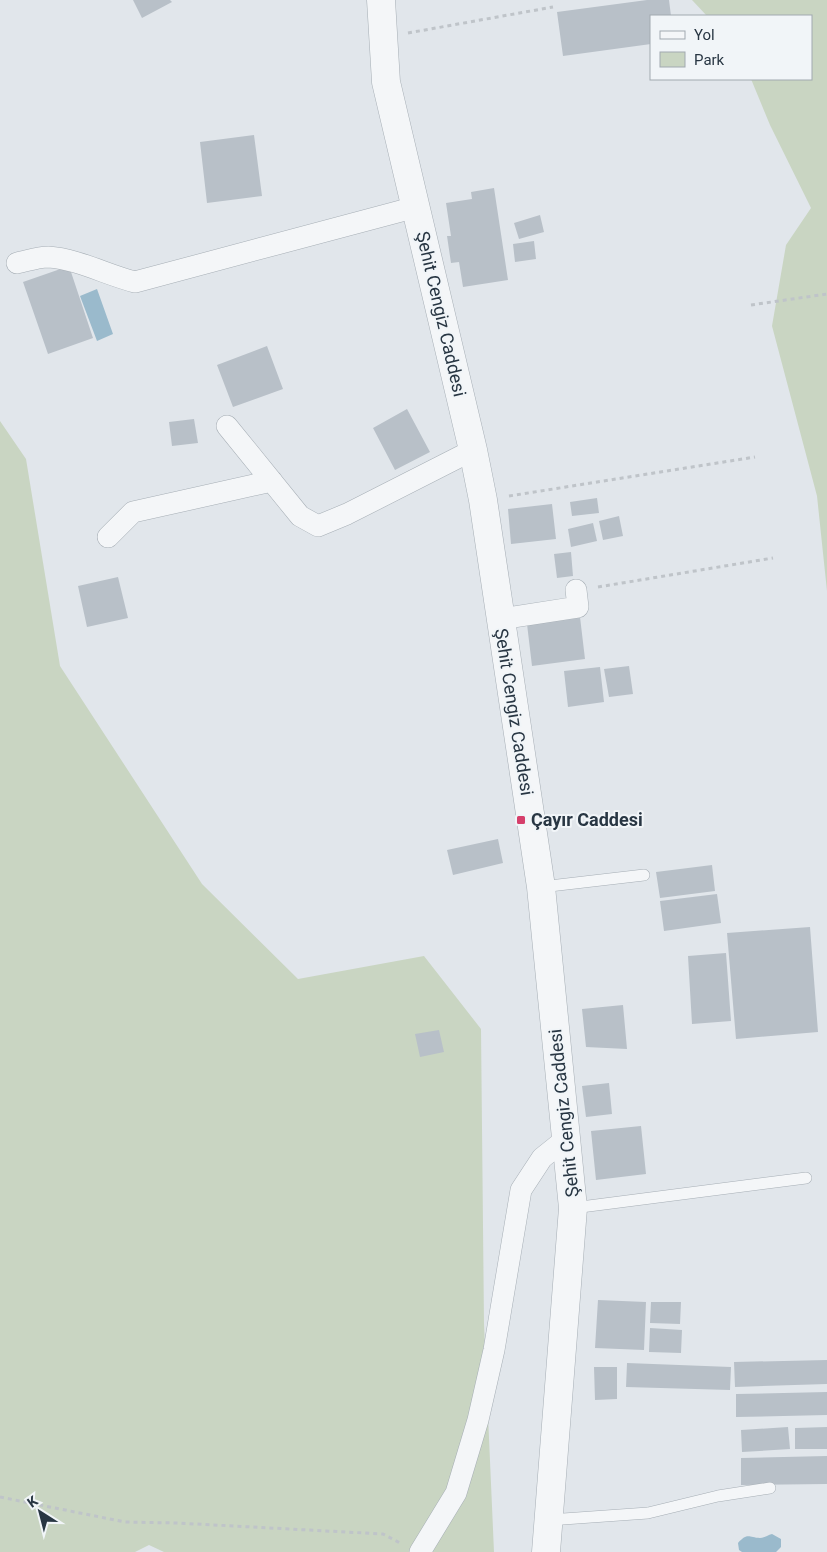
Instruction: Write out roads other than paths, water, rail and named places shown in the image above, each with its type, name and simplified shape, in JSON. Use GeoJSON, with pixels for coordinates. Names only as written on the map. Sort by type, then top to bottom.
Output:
{"type":"FeatureCollection","features":[{"type":"Feature","properties":{"kind":"street","name":"Şehit Cengiz Caddesi"},"geometry":{"type":"LineString","coordinates":[[380,0],[386,82],[484,500],[541,888],[573,1208],[546,1552]]}},
{"type":"Feature","properties":{"kind":"street"},"geometry":{"type":"LineString","coordinates":[[17,263],[47,257],[76,262],[118,278],[135,282],[416,207]]}},
{"type":"Feature","properties":{"kind":"street"},"geometry":{"type":"LineString","coordinates":[[227,426],[300,516],[318,526],[347,514],[473,450]]}},
{"type":"Feature","properties":{"kind":"street"},"geometry":{"type":"LineString","coordinates":[[108,538],[134,512],[272,481]]}},
{"type":"Feature","properties":{"kind":"street"},"geometry":{"type":"LineString","coordinates":[[500,619],[578,607],[576,590]]}},
{"type":"Feature","properties":{"kind":"street"},"geometry":{"type":"LineString","coordinates":[[414,1550],[456,1493],[478,1420],[494,1350],[521,1190],[542,1158],[567,1138]]}},
{"type":"Feature","properties":{"kind":"lane"},"geometry":{"type":"LineString","coordinates":[[541,888],[644,875]]}},
{"type":"Feature","properties":{"kind":"lane"},"geometry":{"type":"LineString","coordinates":[[573,1208],[806,1178]]}},
{"type":"Feature","properties":{"kind":"lane"},"geometry":{"type":"LineString","coordinates":[[549,1520],[648,1513],[718,1496],[770,1488]]}},
{"type":"Feature","properties":{"kind":"water"},"geometry":{"type":"Polygon","coordinates":[[[97,289],[113,334],[97,341],[80,296],[97,289]]]}},
{"type":"Feature","properties":{"kind":"water"},"geometry":{"type":"Polygon","coordinates":[[[772,1534],[781,1539],[781,1547],[776,1552],[742,1552],[739,1550],[738,1543],[744,1538],[749,1536],[762,1538],[772,1534]]]}},
{"type":"Feature","properties":{"kind":"place","name":"Çayır Caddesi"},"geometry":{"type":"Point","coordinates":[521,820]}}]}
